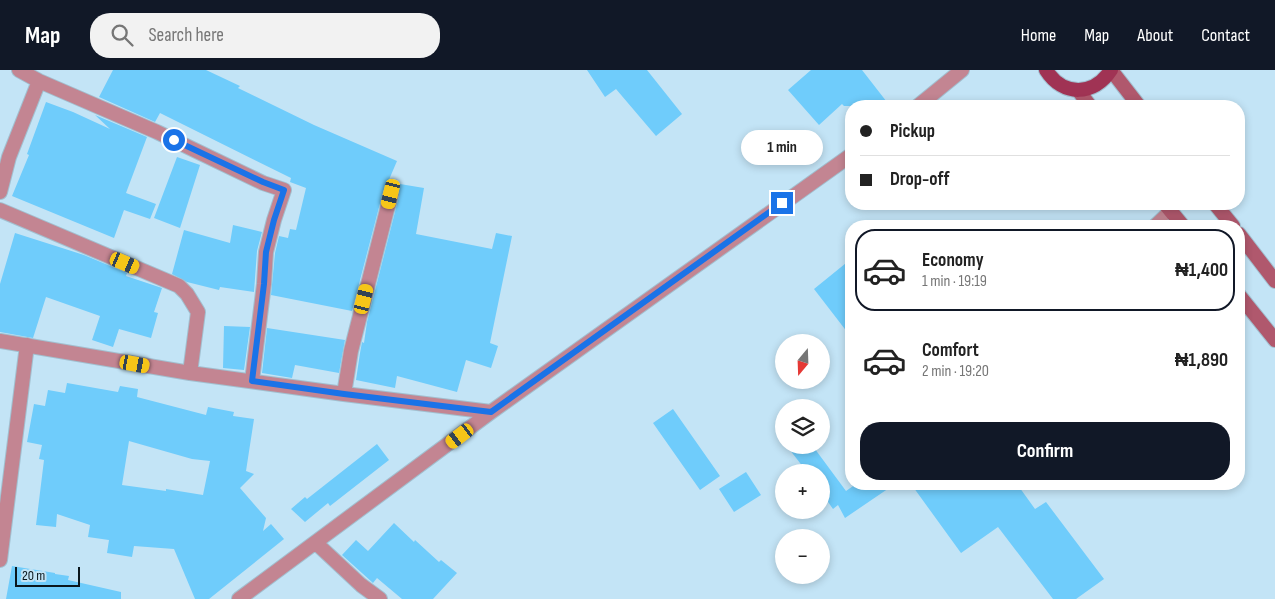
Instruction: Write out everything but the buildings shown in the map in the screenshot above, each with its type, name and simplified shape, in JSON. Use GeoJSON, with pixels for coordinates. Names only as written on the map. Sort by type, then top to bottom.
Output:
{"type":"FeatureCollection","features":[{"type":"Feature","properties":{"kind":"main road"},"geometry":{"type":"LineString","coordinates":[[1046,70],[1051,78],[1059,84],[1068,89],[1078,90],[1088,89],[1097,85],[1106,78],[1111,70],[1134,100]]}},
{"type":"Feature","properties":{"kind":"main road"},"geometry":{"type":"LineString","coordinates":[[1078,90],[1086,100]]}},
{"type":"Feature","properties":{"kind":"main road"},"geometry":{"type":"LineString","coordinates":[[1170,210],[1178,220]]}},
{"type":"Feature","properties":{"kind":"main road"},"geometry":{"type":"LineString","coordinates":[[1220,210],[1228,220]]}},
{"type":"Feature","properties":{"kind":"main road"},"geometry":{"type":"LineString","coordinates":[[1245,242],[1275,281]]}},
{"type":"Feature","properties":{"kind":"main road"},"geometry":{"type":"LineString","coordinates":[[1245,302],[1275,340]]}},
{"type":"Feature","properties":{"kind":"street"},"geometry":{"type":"LineString","coordinates":[[19,70],[39,81],[284,190],[266,252],[252,381]]}},
{"type":"Feature","properties":{"kind":"street"},"geometry":{"type":"LineString","coordinates":[[925,100],[962,70]]}},
{"type":"Feature","properties":{"kind":"street"},"geometry":{"type":"LineString","coordinates":[[0,192],[9,157],[39,81]]}},
{"type":"Feature","properties":{"kind":"street"},"geometry":{"type":"LineString","coordinates":[[239,599],[491,412],[845,159]]}},
{"type":"Feature","properties":{"kind":"street"},"geometry":{"type":"LineString","coordinates":[[344,394],[351,351],[391,194]]}},
{"type":"Feature","properties":{"kind":"street"},"geometry":{"type":"LineString","coordinates":[[0,210],[179,286],[187,294],[198,312],[190,373]]}},
{"type":"Feature","properties":{"kind":"street"},"geometry":{"type":"LineString","coordinates":[[0,341],[27,344],[190,373],[491,412]]}},
{"type":"Feature","properties":{"kind":"street"},"geometry":{"type":"LineString","coordinates":[[0,560],[27,344]]}},
{"type":"Feature","properties":{"kind":"street"},"geometry":{"type":"LineString","coordinates":[[316,543],[361,585],[380,599]]}},
{"type":"Feature","properties":{"kind":"route"},"geometry":{"type":"LineString","coordinates":[[174,140],[284,190],[266,252],[252,381],[491,412],[782,203]]}}]}
